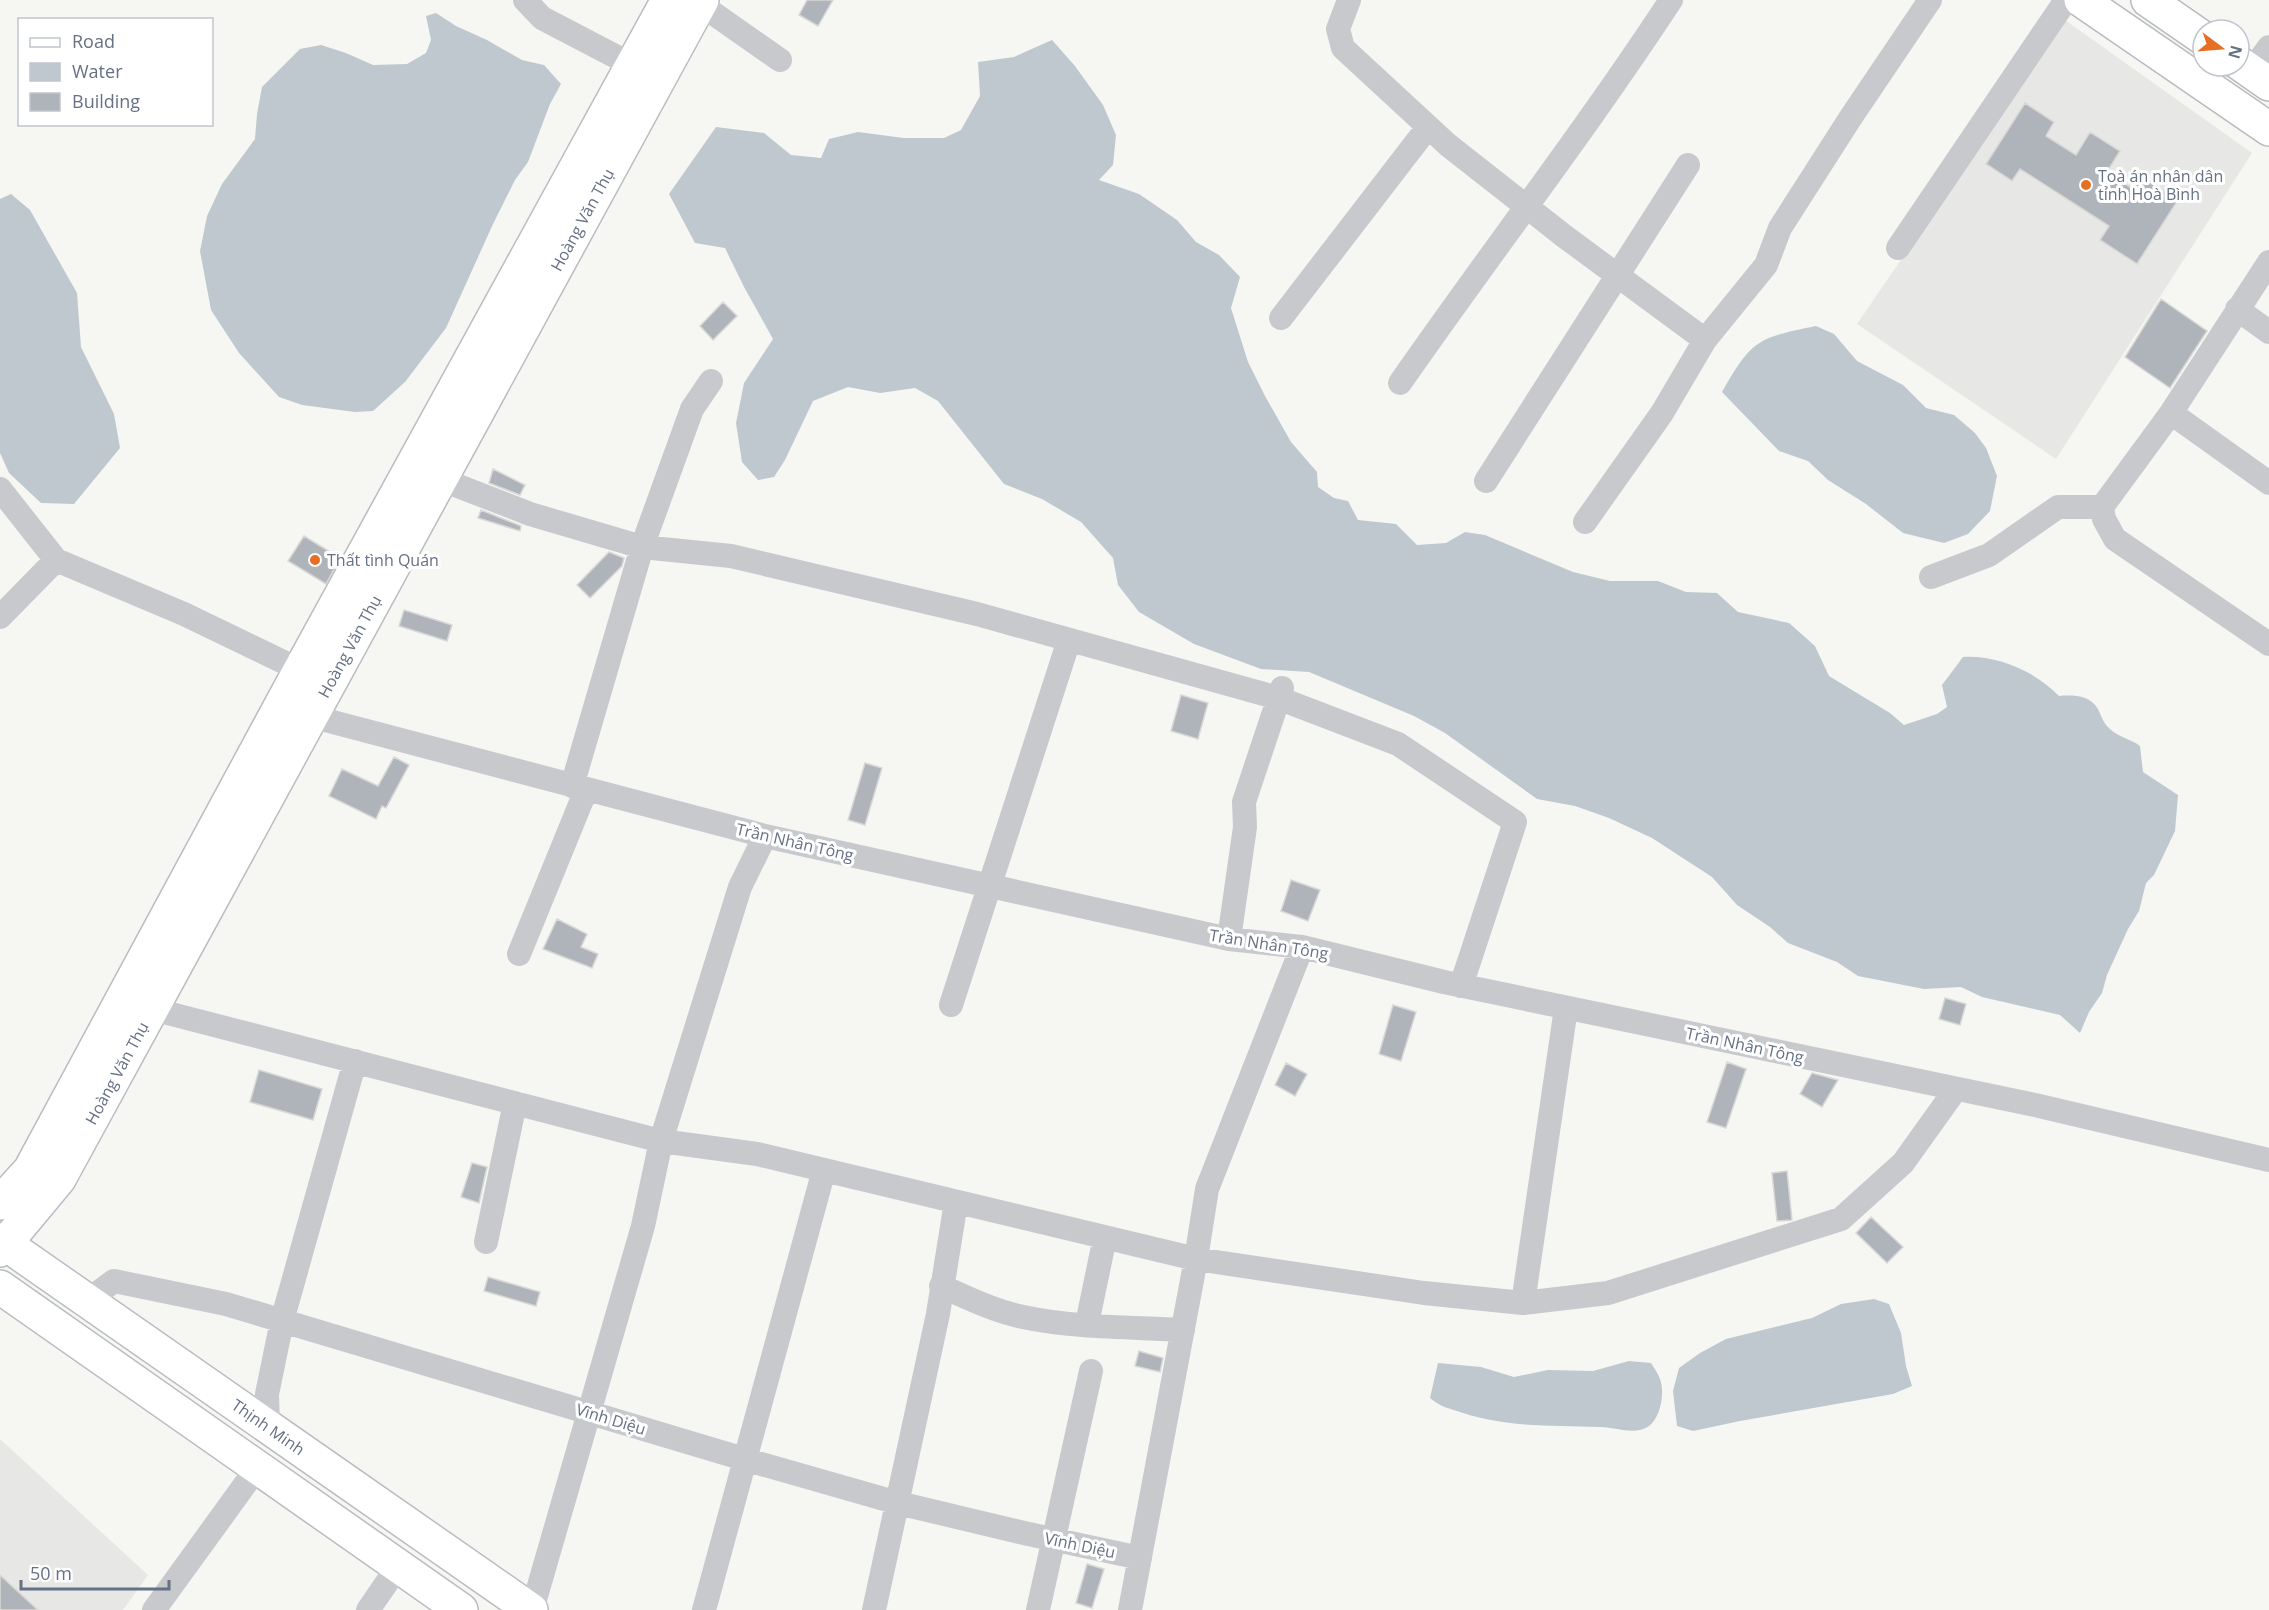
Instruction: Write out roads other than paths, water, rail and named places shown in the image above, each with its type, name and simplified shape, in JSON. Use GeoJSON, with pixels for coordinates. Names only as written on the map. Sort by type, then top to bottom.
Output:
{"type":"FeatureCollection","features":[{"type":"Feature","properties":{"kind":"main road","name":"Hoàng Văn Thụ"},"geometry":{"type":"LineString","coordinates":[[0,1203],[30,1170],[440,479],[510,319],[632,65],[668,0]]}},
{"type":"Feature","properties":{"kind":"main road"},"geometry":{"type":"LineString","coordinates":[[2081,0],[2269,129]]}},
{"type":"Feature","properties":{"kind":"main road"},"geometry":{"type":"LineString","coordinates":[[2148,0],[2191,30]]}},
{"type":"Feature","properties":{"kind":"main road","name":"Hoàng Văn Thụ"},"geometry":{"type":"LineString","coordinates":[[2,1245],[59,1179],[152,1008],[296,722],[300,670],[701,2]]}},
{"type":"Feature","properties":{"kind":"main road","name":"Thịnh Minh"},"geometry":{"type":"LineString","coordinates":[[2,1245],[88,1300],[532,1610]]}},
{"type":"Feature","properties":{"kind":"main road"},"geometry":{"type":"LineString","coordinates":[[0,1287],[461,1610]]}},
{"type":"Feature","properties":{"kind":"street"},"geometry":{"type":"LineString","coordinates":[[525,0],[542,18],[632,65]]}},
{"type":"Feature","properties":{"kind":"street"},"geometry":{"type":"LineString","coordinates":[[1349,0],[1338,29],[1343,48],[1448,145],[1617,276],[1705,340]]}},
{"type":"Feature","properties":{"kind":"street"},"geometry":{"type":"LineString","coordinates":[[1400,383],[1528,207],[1627,67],[1671,0]]}},
{"type":"Feature","properties":{"kind":"street"},"geometry":{"type":"LineString","coordinates":[[1585,522],[1662,413],[1705,340],[1766,265],[1780,228],[1930,0]]}},
{"type":"Feature","properties":{"kind":"street"},"geometry":{"type":"LineString","coordinates":[[1898,248],[2066,0]]}},
{"type":"Feature","properties":{"kind":"street"},"geometry":{"type":"LineString","coordinates":[[701,2],[780,60]]}},
{"type":"Feature","properties":{"kind":"street"},"geometry":{"type":"LineString","coordinates":[[1281,318],[1428,127]]}},
{"type":"Feature","properties":{"kind":"street"},"geometry":{"type":"LineString","coordinates":[[1486,481],[1688,165]]}},
{"type":"Feature","properties":{"kind":"street"},"geometry":{"type":"LineString","coordinates":[[2269,262],[2171,413],[2103,507],[2104,519],[2115,539],[2269,644]]}},
{"type":"Feature","properties":{"kind":"street"},"geometry":{"type":"LineString","coordinates":[[2237,309],[2269,332]]}},
{"type":"Feature","properties":{"kind":"street"},"geometry":{"type":"LineString","coordinates":[[519,954],[579,788],[642,547],[692,409],[711,381]]}},
{"type":"Feature","properties":{"kind":"street"},"geometry":{"type":"LineString","coordinates":[[2171,413],[2269,483]]}},
{"type":"Feature","properties":{"kind":"street"},"geometry":{"type":"LineString","coordinates":[[440,479],[530,513],[642,547],[732,556],[977,614],[1069,640],[1280,693],[1398,744],[1515,822],[1461,986]]}},
{"type":"Feature","properties":{"kind":"street"},"geometry":{"type":"LineString","coordinates":[[0,489],[56,560],[184,614],[300,670]]}},
{"type":"Feature","properties":{"kind":"street"},"geometry":{"type":"LineString","coordinates":[[1931,577],[1989,555],[2058,507],[2103,507]]}},
{"type":"Feature","properties":{"kind":"street"},"geometry":{"type":"LineString","coordinates":[[0,617],[56,560]]}},
{"type":"Feature","properties":{"kind":"street"},"geometry":{"type":"LineString","coordinates":[[951,1005],[1069,640]]}},
{"type":"Feature","properties":{"kind":"street"},"geometry":{"type":"LineString","coordinates":[[1229,939],[1245,827],[1244,802],[1280,693]]}},
{"type":"Feature","properties":{"kind":"street","name":"Trần Nhân Tông"},"geometry":{"type":"LineString","coordinates":[[296,722],[579,788],[765,836],[1229,939],[1302,947],[1461,986],[1956,1089],[2269,1160]]}},
{"type":"Feature","properties":{"kind":"street"},"geometry":{"type":"LineString","coordinates":[[532,1610],[643,1226],[661,1141],[740,887],[765,836]]}},
{"type":"Feature","properties":{"kind":"street"},"geometry":{"type":"LineString","coordinates":[[1130,1610],[1207,1189],[1302,947]]}},
{"type":"Feature","properties":{"kind":"street"},"geometry":{"type":"LineString","coordinates":[[152,1008],[661,1141],[757,1154],[1196,1259],[1424,1293],[1523,1303],[1608,1293],[1841,1219],[1903,1163],[1956,1089]]}},
{"type":"Feature","properties":{"kind":"street"},"geometry":{"type":"LineString","coordinates":[[1523,1303],[1566,1008]]}},
{"type":"Feature","properties":{"kind":"street"},"geometry":{"type":"LineString","coordinates":[[268,1426],[267,1394],[282,1321],[355,1061]]}},
{"type":"Feature","properties":{"kind":"street"},"geometry":{"type":"LineString","coordinates":[[486,1242],[515,1103]]}},
{"type":"Feature","properties":{"kind":"street"},"geometry":{"type":"LineString","coordinates":[[704,1610],[824,1170]]}},
{"type":"Feature","properties":{"kind":"street"},"geometry":{"type":"LineString","coordinates":[[874,1610],[938,1314],[956,1202]]}},
{"type":"Feature","properties":{"kind":"street"},"geometry":{"type":"LineString","coordinates":[[1087,1324],[1104,1237]]}},
{"type":"Feature","properties":{"kind":"street","name":"Vĩnh Diệu"},"geometry":{"type":"LineString","coordinates":[[88,1300],[114,1281],[226,1304],[898,1503],[1140,1558]]}},
{"type":"Feature","properties":{"kind":"street"},"geometry":{"type":"LineString","coordinates":[[941,1286],[969,1299],[1022,1317],[1183,1330]]}},
{"type":"Feature","properties":{"kind":"street"},"geometry":{"type":"LineString","coordinates":[[1038,1610],[1091,1371]]}},
{"type":"Feature","properties":{"kind":"street"},"geometry":{"type":"LineString","coordinates":[[154,1610],[257,1468]]}},
{"type":"Feature","properties":{"kind":"street"},"geometry":{"type":"LineString","coordinates":[[368,1610],[399,1565]]}},
{"type":"Feature","properties":{"kind":"water"},"geometry":{"type":"Polygon","coordinates":[[[436,13],[456,26],[522,60],[544,65],[561,84],[550,104],[528,162],[515,180],[493,224],[446,328],[405,382],[373,411],[355,412],[302,405],[279,397],[239,353],[211,310],[200,251],[207,216],[222,184],[255,139],[262,87],[300,49],[321,45],[373,65],[407,64],[426,53],[431,40],[426,16],[436,13]]]}},
{"type":"Feature","properties":{"kind":"water"},"geometry":{"type":"Polygon","coordinates":[[[1052,40],[1075,66],[1103,105],[1116,135],[1113,165],[1099,180],[1139,194],[1177,220],[1196,242],[1219,255],[1240,277],[1231,308],[1248,362],[1291,442],[1317,472],[1318,487],[1334,498],[1348,501],[1358,520],[1396,524],[1417,545],[1446,543],[1465,532],[1485,535],[1573,572],[1610,581],[1658,581],[1686,592],[1717,593],[1738,612],[1789,623],[1815,646],[1829,676],[1890,713],[1904,725],[1937,714],[1947,707],[1942,685],[1963,657],[1976,657],[2015,666],[2039,679],[2059,696],[2086,698],[2095,704],[2110,729],[2140,746],[2143,772],[2178,795],[2175,831],[2154,875],[2146,883],[2139,911],[2107,975],[2102,993],[2089,1012],[2080,1033],[2060,1015],[1982,997],[1961,987],[1924,989],[1858,976],[1837,962],[1788,943],[1770,927],[1737,905],[1712,877],[1652,838],[1609,818],[1575,806],[1537,799],[1445,733],[1414,716],[1309,672],[1261,669],[1194,644],[1139,612],[1118,585],[1113,558],[1081,522],[1042,499],[1004,484],[938,401],[915,388],[880,393],[848,387],[813,401],[785,460],[774,477],[758,480],[742,462],[736,423],[744,383],[773,339],[725,248],[695,243],[669,194],[716,127],[764,133],[791,155],[821,158],[829,139],[858,132],[904,138],[944,138],[961,130],[980,96],[978,62],[1014,57],[1052,40]]]}},
{"type":"Feature","properties":{"kind":"water"},"geometry":{"type":"Polygon","coordinates":[[[11,194],[30,210],[77,293],[81,347],[114,414],[120,448],[74,504],[41,503],[9,473],[0,453],[0,199],[11,194]]]}},
{"type":"Feature","properties":{"kind":"water"},"geometry":{"type":"Polygon","coordinates":[[[1816,326],[1834,334],[1857,361],[1903,385],[1926,408],[1954,415],[1975,433],[1986,448],[1997,476],[1990,511],[1968,534],[1944,543],[1903,533],[1866,504],[1828,480],[1808,461],[1779,451],[1722,392],[1741,361],[1758,344],[1781,334],[1816,326]]]}},
{"type":"Feature","properties":{"kind":"water"},"geometry":{"type":"Polygon","coordinates":[[[1874,1299],[1889,1304],[1901,1333],[1906,1366],[1912,1386],[1893,1394],[1693,1431],[1677,1426],[1673,1391],[1679,1368],[1700,1353],[1726,1339],[1812,1318],[1841,1304],[1874,1299]]]}},
{"type":"Feature","properties":{"kind":"water"},"geometry":{"type":"Polygon","coordinates":[[[1629,1361],[1651,1363],[1658,1375],[1662,1391],[1659,1411],[1653,1422],[1638,1430],[1531,1425],[1497,1421],[1450,1409],[1430,1398],[1438,1363],[1481,1367],[1514,1377],[1548,1370],[1593,1371],[1629,1361]]]}},
{"type":"Feature","properties":{"kind":"place","name":"Toà án nhân dân tỉnh Hoà Bình"},"geometry":{"type":"Point","coordinates":[2086,185]}},
{"type":"Feature","properties":{"kind":"place","name":"Thất tình Quán"},"geometry":{"type":"Point","coordinates":[315,560]}}]}
